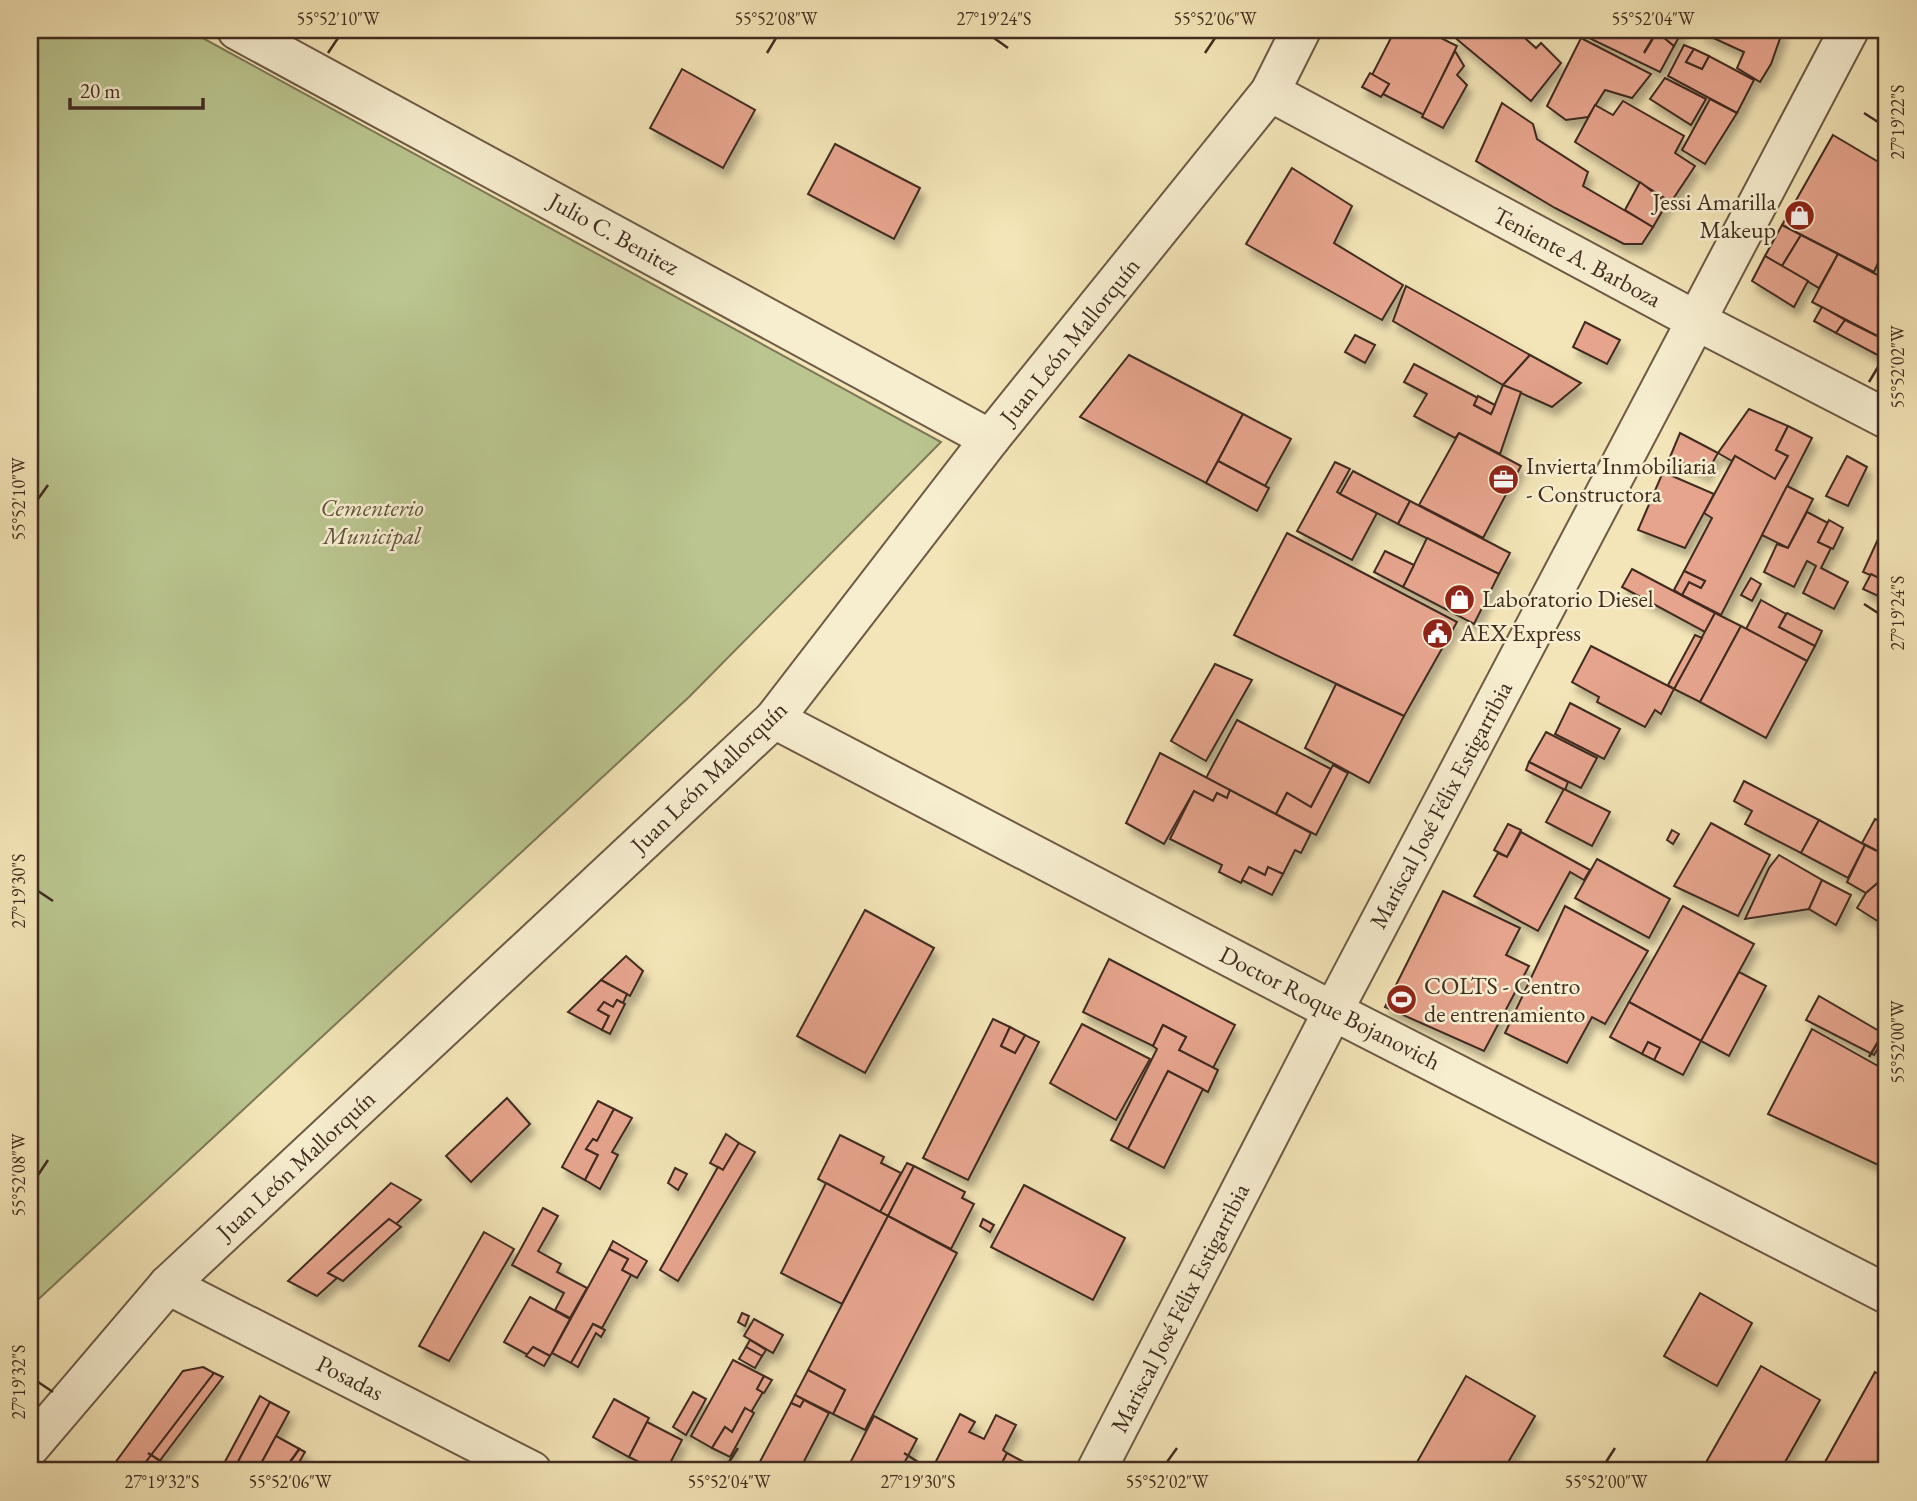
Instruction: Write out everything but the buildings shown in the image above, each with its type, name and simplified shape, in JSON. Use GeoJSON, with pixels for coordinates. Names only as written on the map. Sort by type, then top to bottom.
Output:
{"type":"FeatureCollection","features":[{"type":"Feature","properties":{"kind":"street","name":"Julio C. Benitez"},"geometry":{"type":"LineString","coordinates":[[237,30],[990,439]]}},
{"type":"Feature","properties":{"kind":"street","name":"Juan León Mallorquín"},"geometry":{"type":"LineString","coordinates":[[30,1447],[168,1285],[774,719],[990,439],[1270,92],[1301,30]]}},
{"type":"Feature","properties":{"kind":"street","name":"Mariscal José Félix Estigarribia"},"geometry":{"type":"LineString","coordinates":[[1097,1471],[1333,1010],[1849,30]]}},
{"type":"Feature","properties":{"kind":"street","name":"Teniente A. Barboza"},"geometry":{"type":"LineString","coordinates":[[1270,92],[1695,320],[1887,419]]}},
{"type":"Feature","properties":{"kind":"street","name":"Doctor Roque Bojanovich"},"geometry":{"type":"LineString","coordinates":[[774,719],[1887,1294]]}},
{"type":"Feature","properties":{"kind":"street","name":"Posadas"},"geometry":{"type":"LineString","coordinates":[[168,1285],[533,1471]]}},
{"type":"Feature","properties":{"kind":"green space","name":"Cementerio Municipal"},"geometry":{"type":"Polygon","coordinates":[[[30,30],[188,30],[941,442],[689,697],[30,1307],[30,30]]]}},
{"type":"Feature","properties":{"kind":"place","name":"Jessi Amarilla Makeup"},"geometry":{"type":"Point","coordinates":[1799,216]}},
{"type":"Feature","properties":{"kind":"place","name":"Invierta Inmobiliaria - Constructora"},"geometry":{"type":"Point","coordinates":[1503,480]}},
{"type":"Feature","properties":{"kind":"place","name":"Laboratorio Diesel"},"geometry":{"type":"Point","coordinates":[1459,599]}},
{"type":"Feature","properties":{"kind":"place","name":"AEX Express"},"geometry":{"type":"Point","coordinates":[1437,633]}},
{"type":"Feature","properties":{"kind":"place","name":"COLTS - Centro de entrenamiento"},"geometry":{"type":"Point","coordinates":[1401,1000]}}]}
